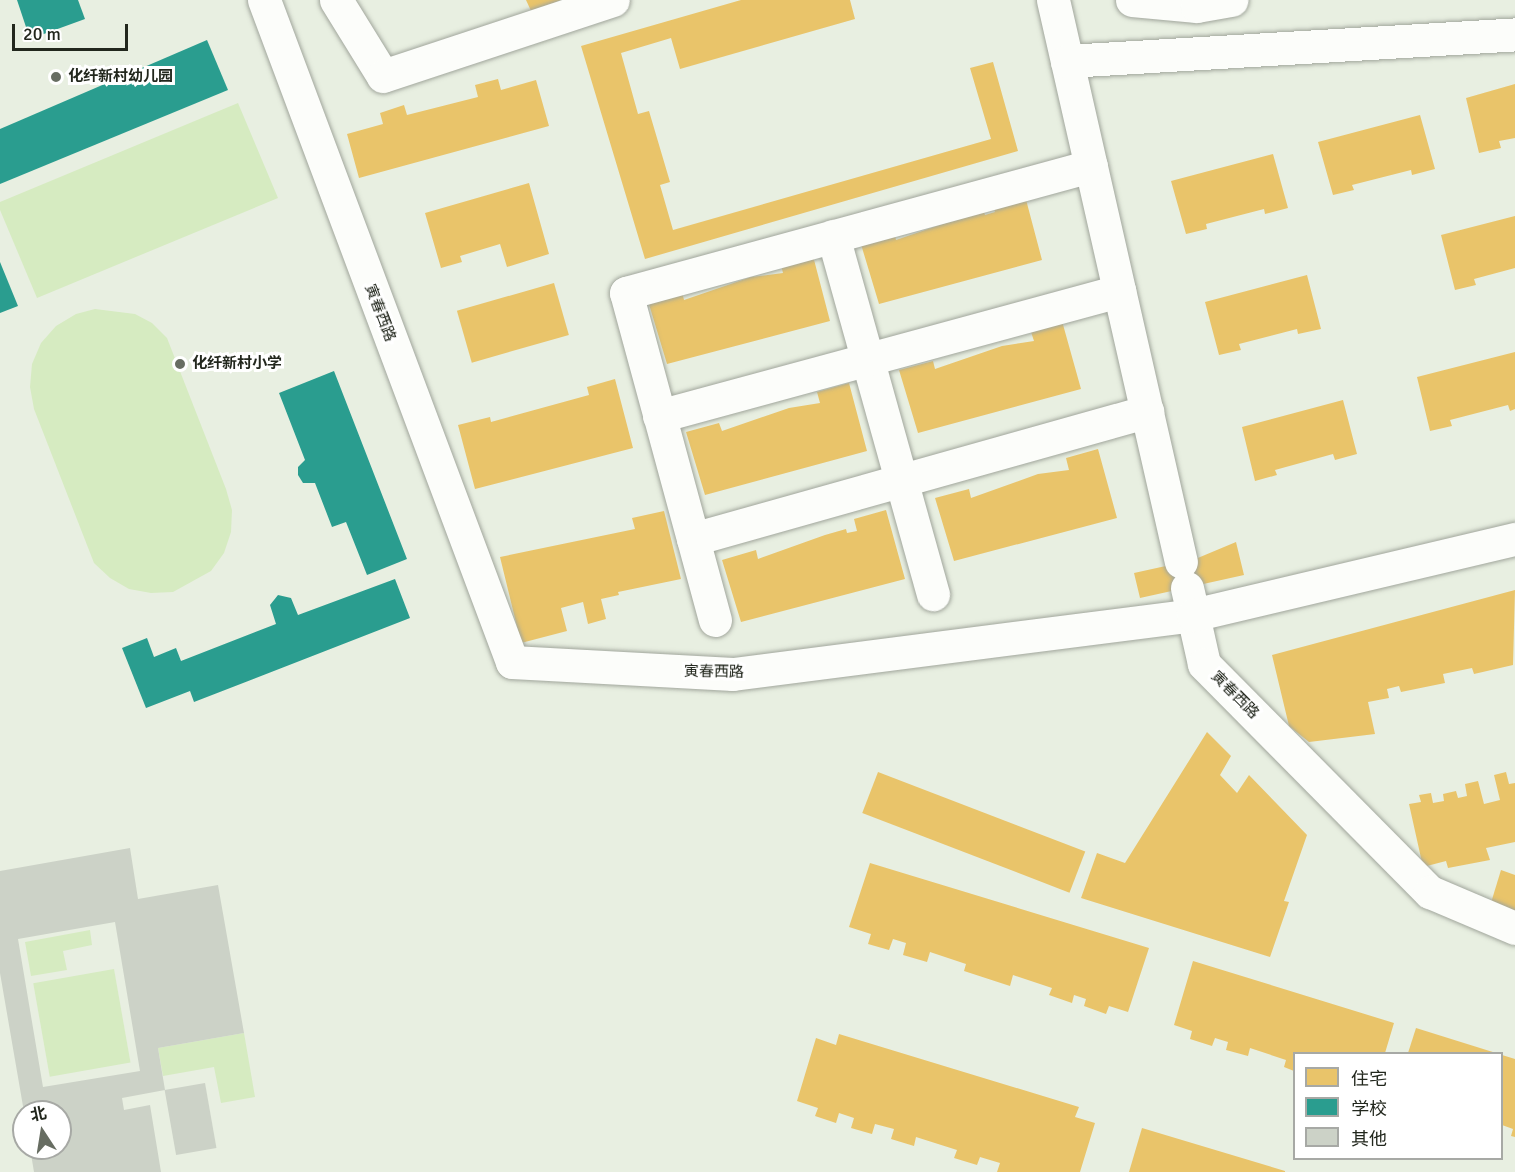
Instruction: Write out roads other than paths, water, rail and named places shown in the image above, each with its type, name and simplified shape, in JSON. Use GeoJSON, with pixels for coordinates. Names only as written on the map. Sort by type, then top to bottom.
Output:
{"type":"FeatureCollection","features":[{"type":"Feature","properties":{"kind":"street","name":"寅春西路"},"geometry":{"type":"LineString","coordinates":[[264,0],[512,662],[733,674],[1187,588],[1204,664],[1430,892],[1515,928]]}},
{"type":"Feature","properties":{"kind":"street"},"geometry":{"type":"LineString","coordinates":[[336,0],[383,76],[613,0]]}},
{"type":"Feature","properties":{"kind":"street"},"geometry":{"type":"LineString","coordinates":[[1053,0],[1187,588],[1515,539]]}},
{"type":"Feature","properties":{"kind":"street"},"geometry":{"type":"LineString","coordinates":[[1132,0],[1197,6],[1231,0]]}},
{"type":"Feature","properties":{"kind":"street"},"geometry":{"type":"LineString","coordinates":[[1067,62],[1515,34]]}},
{"type":"Feature","properties":{"kind":"street"},"geometry":{"type":"LineString","coordinates":[[715,620],[626,293],[1091,166]]}},
{"type":"Feature","properties":{"kind":"street"},"geometry":{"type":"LineString","coordinates":[[833,236],[933,594]]}},
{"type":"Feature","properties":{"kind":"street"},"geometry":{"type":"LineString","coordinates":[[659,416],[1119,291]]}},
{"type":"Feature","properties":{"kind":"street"},"geometry":{"type":"LineString","coordinates":[[693,540],[1146,411]]}},
{"type":"Feature","properties":{"kind":"place","name":"化纤新村幼儿园"},"geometry":{"type":"Point","coordinates":[56,77]}},
{"type":"Feature","properties":{"kind":"place","name":"化纤新村小学"},"geometry":{"type":"Point","coordinates":[180,364]}}]}
